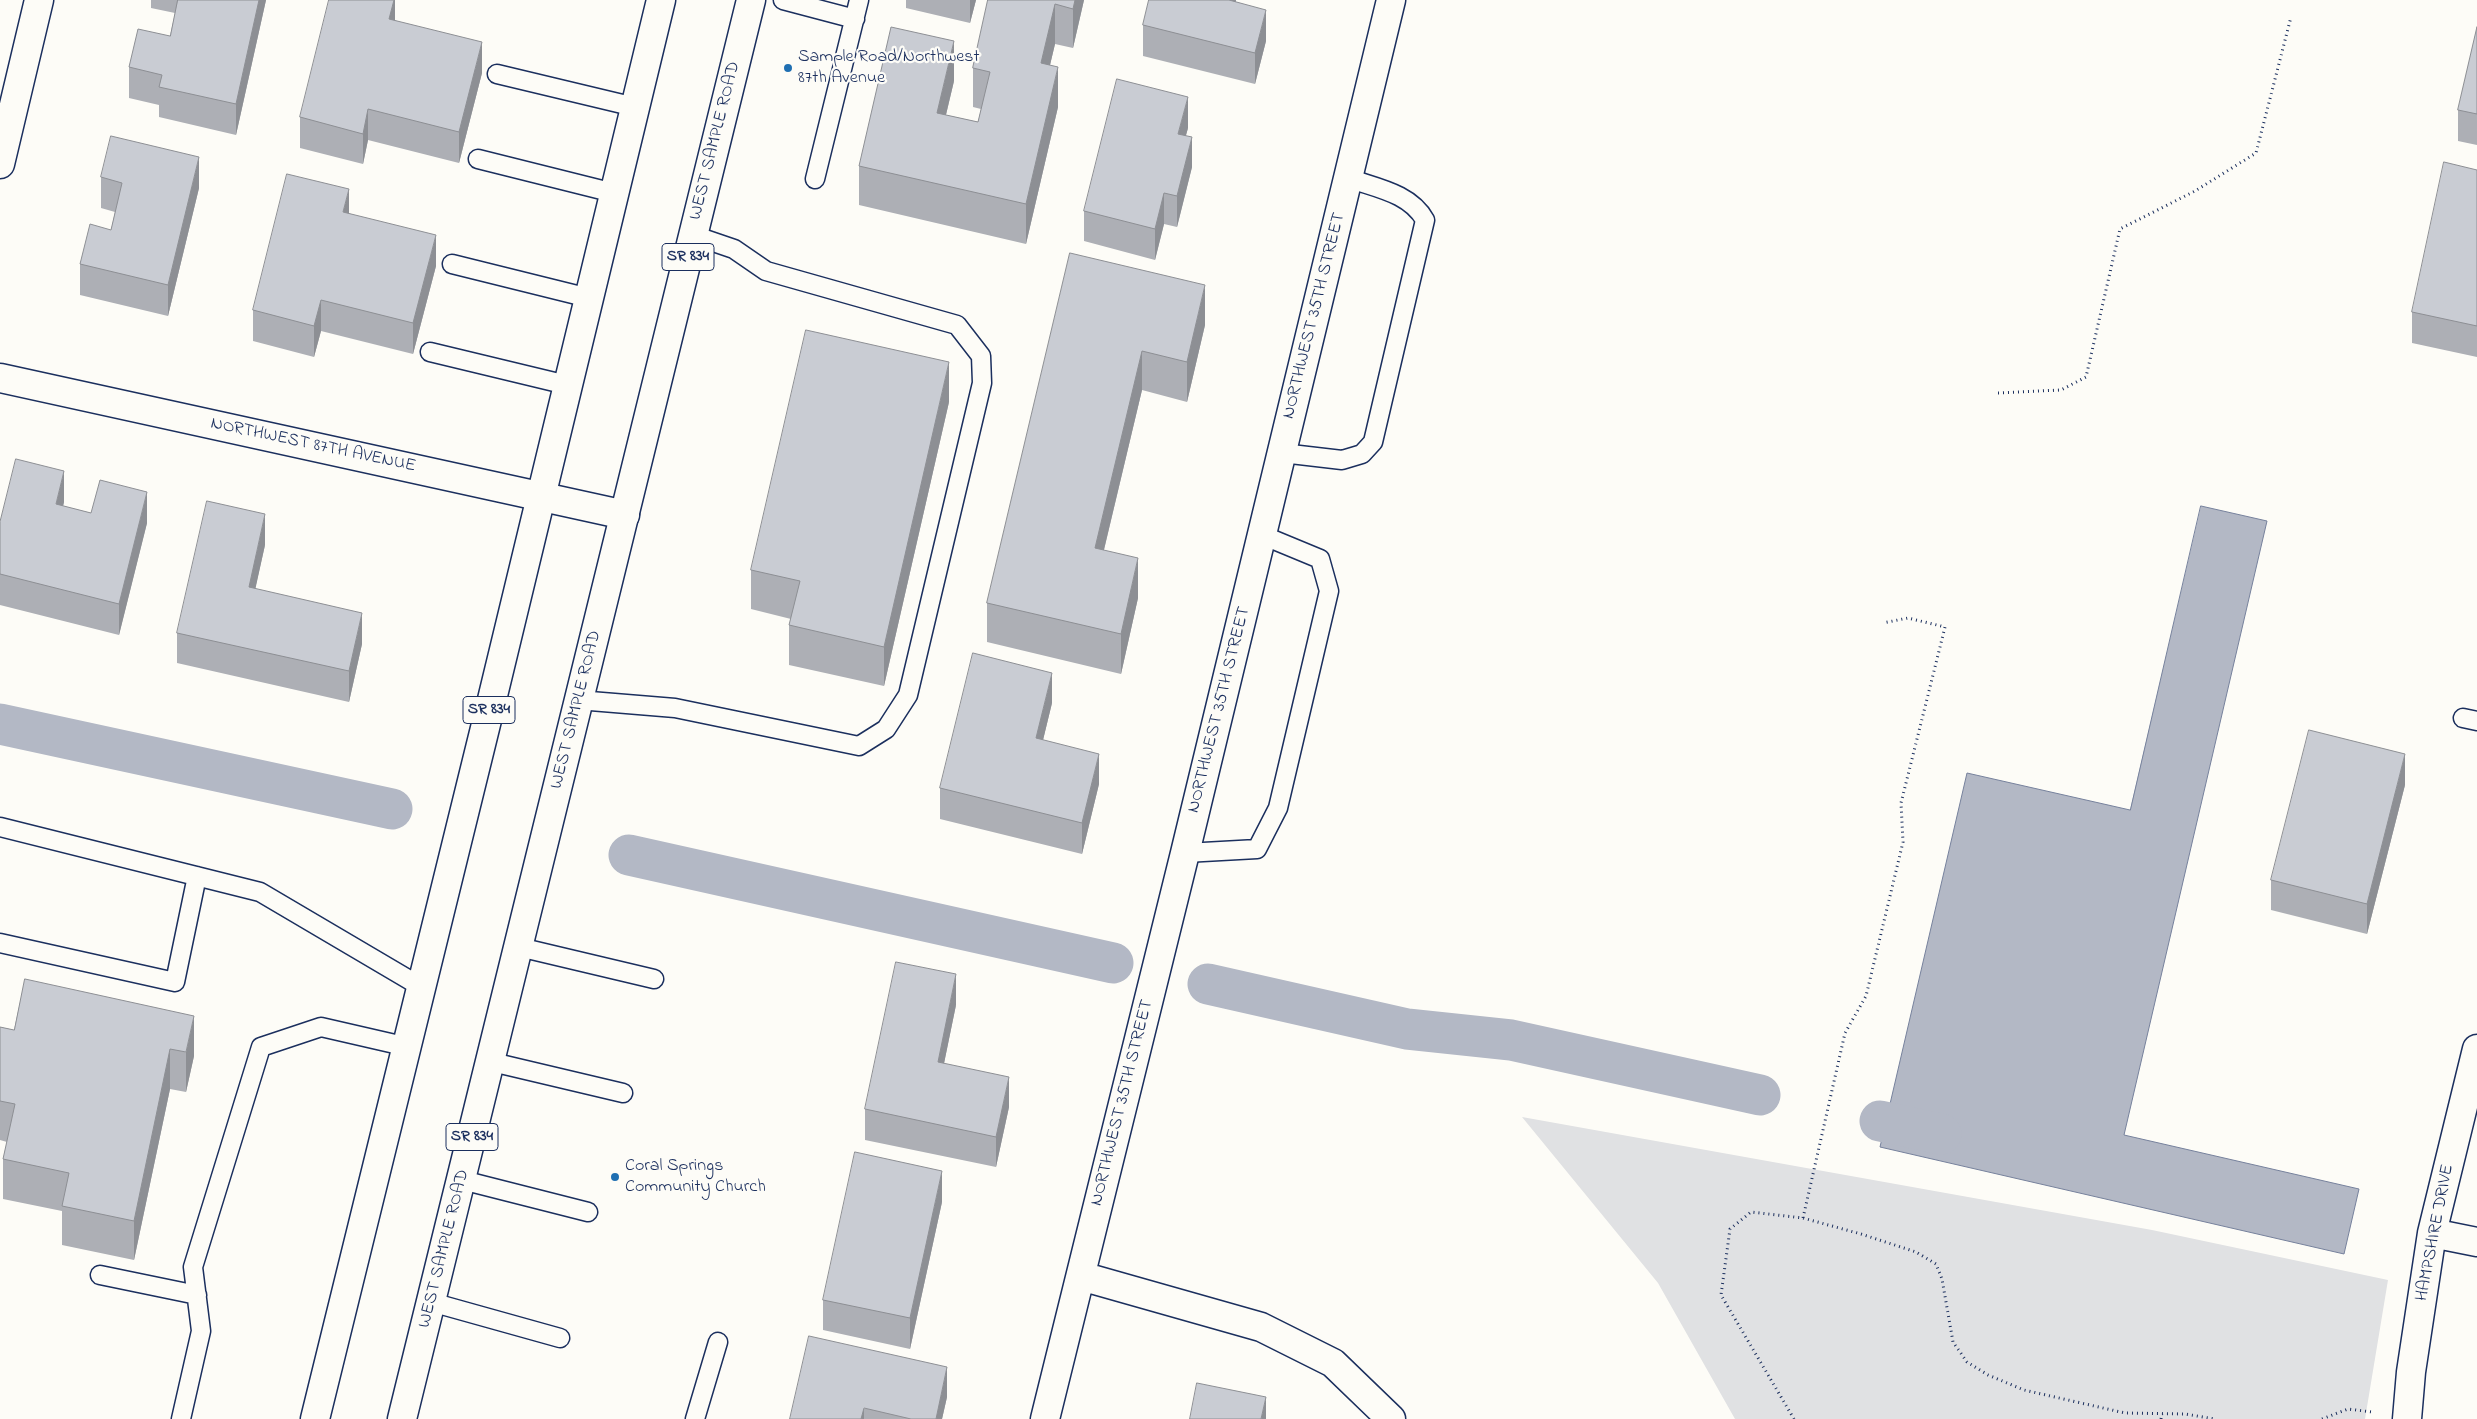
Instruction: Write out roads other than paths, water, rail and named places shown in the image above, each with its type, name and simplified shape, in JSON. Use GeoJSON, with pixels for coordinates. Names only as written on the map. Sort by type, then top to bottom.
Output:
{"type":"FeatureCollection","features":[{"type":"Feature","properties":{"kind":"street"},"geometry":{"type":"LineString","coordinates":[[0,164],[39,0]]}},
{"type":"Feature","properties":{"kind":"street","name":"SR 834"},"geometry":{"type":"LineString","coordinates":[[315,1419],[423,988],[661,0]]}},
{"type":"Feature","properties":{"kind":"street","name":"WEST SAMPLE ROAD"},"geometry":{"type":"LineString","coordinates":[[402,1419],[492,1062],[578,700],[750,0]]}},
{"type":"Feature","properties":{"kind":"street","name":"NORTHWEST 35TH STREET"},"geometry":{"type":"LineString","coordinates":[[1045,1419],[1185,854],[1391,0]]}},
{"type":"Feature","properties":{"kind":"street","name":"NORTHWEST 87TH AVENUE"},"geometry":{"type":"LineString","coordinates":[[0,378],[625,515]]}},
{"type":"Feature","properties":{"kind":"street","name":"HAMPSHIRE DRIVE"},"geometry":{"type":"LineString","coordinates":[[2407,1417],[2411,1372],[2432,1232],[2477,1049]]}},
{"type":"Feature","properties":{"kind":"street"},"geometry":{"type":"LineString","coordinates":[[2432,1232],[2477,1242]]}},
{"type":"Feature","properties":{"kind":"street"},"geometry":{"type":"LineString","coordinates":[[1081,1276],[1261,1327],[1333,1363],[1379,1415]]}},
{"type":"Feature","properties":{"kind":"lane"},"geometry":{"type":"LineString","coordinates":[[783,0],[855,20]]}},
{"type":"Feature","properties":{"kind":"lane"},"geometry":{"type":"LineString","coordinates":[[815,180],[859,0]]}},
{"type":"Feature","properties":{"kind":"lane"},"geometry":{"type":"LineString","coordinates":[[497,74],[636,107]]}},
{"type":"Feature","properties":{"kind":"lane"},"geometry":{"type":"LineString","coordinates":[[478,159],[614,192]]}},
{"type":"Feature","properties":{"kind":"lane"},"geometry":{"type":"LineString","coordinates":[[1282,453],[1342,460],[1362,454],[1373,442],[1425,220],[1418,208],[1407,199],[1348,178]]}},
{"type":"Feature","properties":{"kind":"lane"},"geometry":{"type":"LineString","coordinates":[[578,700],[675,708],[859,746],[886,729],[908,695],[982,383],[981,356],[957,324],[766,272],[734,250],[693,235]]}},
{"type":"Feature","properties":{"kind":"lane"},"geometry":{"type":"LineString","coordinates":[[452,264],[589,298]]}},
{"type":"Feature","properties":{"kind":"lane"},"geometry":{"type":"LineString","coordinates":[[430,352],[567,385]]}},
{"type":"Feature","properties":{"kind":"lane"},"geometry":{"type":"LineString","coordinates":[[1185,854],[1257,849],[1278,808],[1329,591],[1320,559],[1262,535]]}},
{"type":"Feature","properties":{"kind":"lane"},"geometry":{"type":"LineString","coordinates":[[0,827],[260,892],[423,988]]}},
{"type":"Feature","properties":{"kind":"lane"},"geometry":{"type":"LineString","coordinates":[[0,943],[174,982],[197,876]]}},
{"type":"Feature","properties":{"kind":"lane"},"geometry":{"type":"LineString","coordinates":[[519,947],[654,979]]}},
{"type":"Feature","properties":{"kind":"lane"},"geometry":{"type":"LineString","coordinates":[[181,1419],[201,1331],[193,1267],[261,1047],[320,1027],[408,1047]]}},
{"type":"Feature","properties":{"kind":"lane"},"geometry":{"type":"LineString","coordinates":[[492,1062],[623,1093]]}},
{"type":"Feature","properties":{"kind":"lane"},"geometry":{"type":"LineString","coordinates":[[462,1180],[588,1212]]}},
{"type":"Feature","properties":{"kind":"lane"},"geometry":{"type":"LineString","coordinates":[[100,1275],[197,1295]]}},
{"type":"Feature","properties":{"kind":"lane"},"geometry":{"type":"LineString","coordinates":[[431,1302],[560,1338]]}},
{"type":"Feature","properties":{"kind":"lane"},"geometry":{"type":"LineString","coordinates":[[695,1419],[718,1342]]}},
{"type":"Feature","properties":{"kind":"waterway"},"geometry":{"type":"LineString","coordinates":[[0,724],[392,809]]}},
{"type":"Feature","properties":{"kind":"waterway"},"geometry":{"type":"LineString","coordinates":[[629,855],[1113,963]]}},
{"type":"Feature","properties":{"kind":"waterway"},"geometry":{"type":"LineString","coordinates":[[1208,984],[1407,1029],[1511,1040],[1760,1095]]}},
{"type":"Feature","properties":{"kind":"waterway"},"geometry":{"type":"LineString","coordinates":[[1880,1121],[1941,1134]]}},
{"type":"Feature","properties":{"kind":"place","name":"Sample Road/Northwest 87th Avenue"},"geometry":{"type":"Point","coordinates":[788,68]}},
{"type":"Feature","properties":{"kind":"place","name":"Coral Springs Community Church"},"geometry":{"type":"Point","coordinates":[615,1177]}}]}
